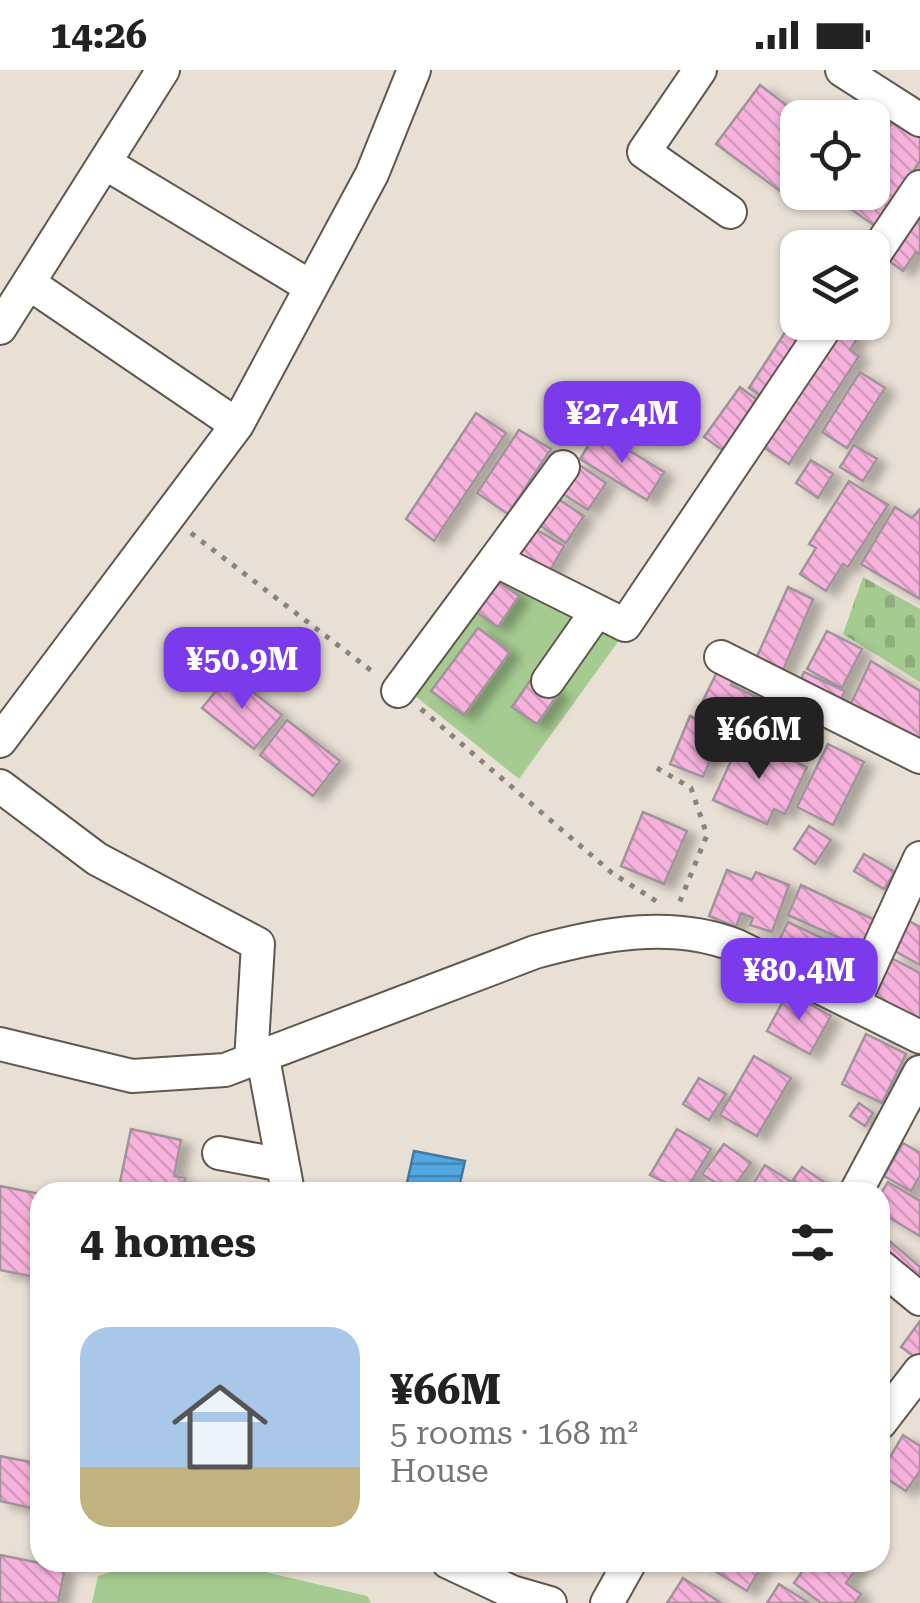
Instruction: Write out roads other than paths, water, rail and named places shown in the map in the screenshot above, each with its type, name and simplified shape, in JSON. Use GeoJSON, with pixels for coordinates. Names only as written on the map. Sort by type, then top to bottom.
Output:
{"type":"FeatureCollection","features":[{"type":"Feature","properties":{"kind":"street"},"geometry":{"type":"LineString","coordinates":[[0,328],[162,70]]}},
{"type":"Feature","properties":{"kind":"street"},"geometry":{"type":"LineString","coordinates":[[0,741],[237,425],[372,174],[414,70]]}},
{"type":"Feature","properties":{"kind":"street"},"geometry":{"type":"LineString","coordinates":[[700,70],[644,152],[730,212]]}},
{"type":"Feature","properties":{"kind":"street"},"geometry":{"type":"LineString","coordinates":[[842,70],[920,120]]}},
{"type":"Feature","properties":{"kind":"street"},"geometry":{"type":"LineString","coordinates":[[106,162],[311,287]]}},
{"type":"Feature","properties":{"kind":"street"},"geometry":{"type":"LineString","coordinates":[[890,232],[920,188]]}},
{"type":"Feature","properties":{"kind":"street"},"geometry":{"type":"LineString","coordinates":[[30,284],[237,425]]}},
{"type":"Feature","properties":{"kind":"street"},"geometry":{"type":"LineString","coordinates":[[495,560],[626,625],[817,340]]}},
{"type":"Feature","properties":{"kind":"street"},"geometry":{"type":"LineString","coordinates":[[398,690],[563,466]]}},
{"type":"Feature","properties":{"kind":"street"},"geometry":{"type":"LineString","coordinates":[[548,681],[597,611]]}},
{"type":"Feature","properties":{"kind":"street"},"geometry":{"type":"LineString","coordinates":[[721,657],[920,756]]}},
{"type":"Feature","properties":{"kind":"street"},"geometry":{"type":"LineString","coordinates":[[0,786],[97,859],[258,944],[257,1060],[286,1179]]}},
{"type":"Feature","properties":{"kind":"street"},"geometry":{"type":"LineString","coordinates":[[854,1002],[920,858]]}},
{"type":"Feature","properties":{"kind":"street"},"geometry":{"type":"LineString","coordinates":[[0,1044],[132,1076],[225,1070],[534,952],[616,934],[706,934],[920,1037]]}},
{"type":"Feature","properties":{"kind":"street"},"geometry":{"type":"LineString","coordinates":[[861,1182],[920,1072]]}},
{"type":"Feature","properties":{"kind":"street"},"geometry":{"type":"LineString","coordinates":[[219,1153],[286,1179]]}},
{"type":"Feature","properties":{"kind":"street"},"geometry":{"type":"LineString","coordinates":[[890,1274],[920,1299]]}},
{"type":"Feature","properties":{"kind":"street"},"geometry":{"type":"LineString","coordinates":[[890,1410],[920,1372]]}},
{"type":"Feature","properties":{"kind":"street"},"geometry":{"type":"LineString","coordinates":[[473,1572],[550,1603]]}},
{"type":"Feature","properties":{"kind":"street"},"geometry":{"type":"LineString","coordinates":[[607,1603],[624,1572]]}},
{"type":"Feature","properties":{"kind":"water"},"geometry":{"type":"Polygon","coordinates":[[[414,1151],[465,1161],[460,1182],[407,1182],[414,1151]]]}}]}
